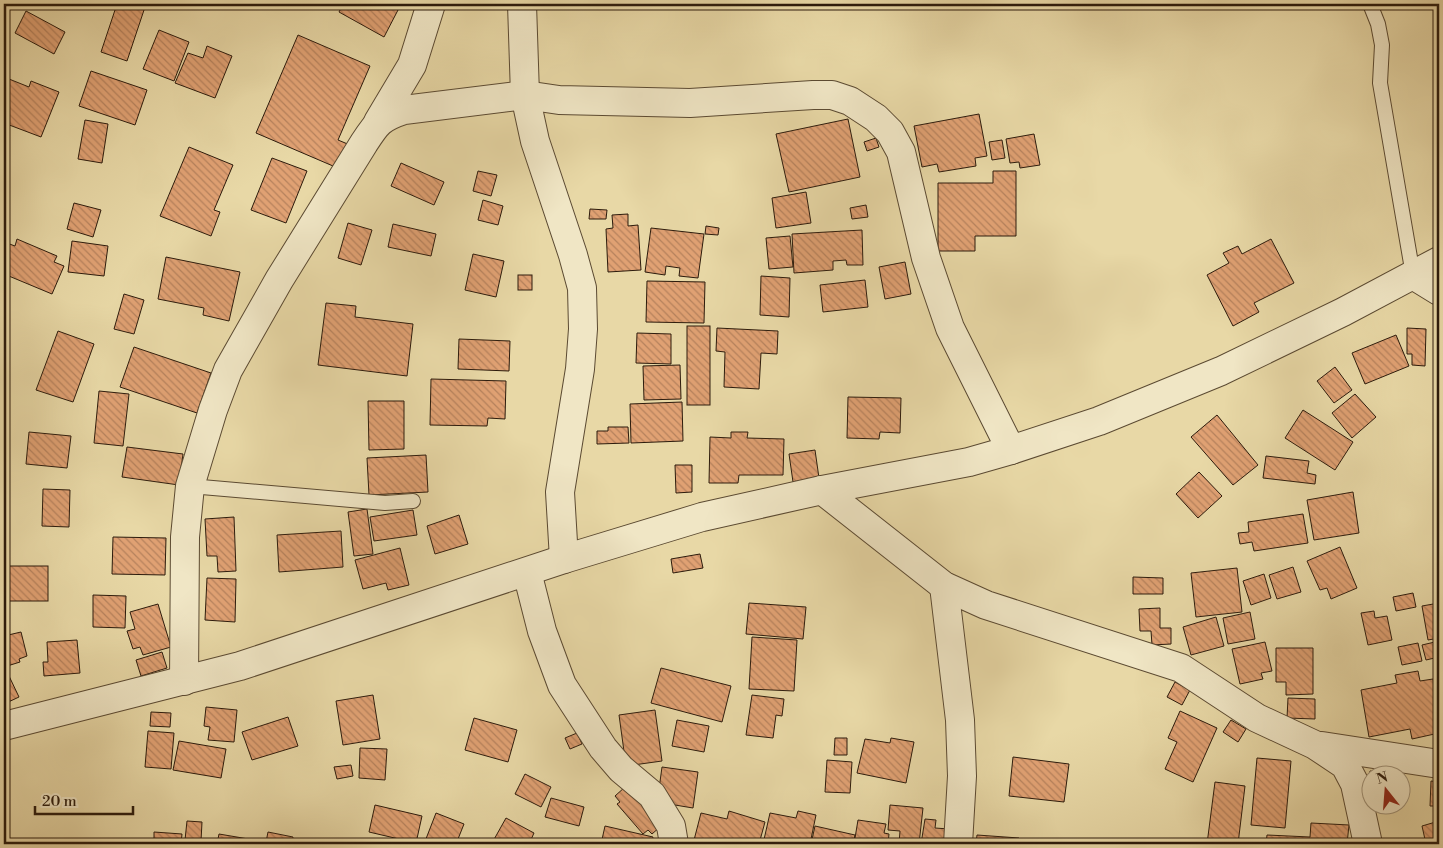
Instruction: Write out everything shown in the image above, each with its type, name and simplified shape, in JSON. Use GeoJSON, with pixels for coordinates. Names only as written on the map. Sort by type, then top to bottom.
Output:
{"type":"FeatureCollection","features":[{"type":"Feature","properties":{"kind":"street"},"geometry":{"type":"LineString","coordinates":[[184,680],[185,537],[190,486],[213,410],[228,370],[279,280],[412,65],[431,4]]}},
{"type":"Feature","properties":{"kind":"street"},"geometry":{"type":"LineString","coordinates":[[522,4],[525,95],[534,141],[573,255],[582,288],[583,329],[580,368],[560,492],[564,559]]}},
{"type":"Feature","properties":{"kind":"street"},"geometry":{"type":"LineString","coordinates":[[378,122],[389,115],[404,110],[525,95],[559,100],[690,103],[814,95],[832,96],[850,101],[876,118],[890,132],[901,152],[926,258],[950,328],[1011,450]]}},
{"type":"Feature","properties":{"kind":"street"},"geometry":{"type":"LineString","coordinates":[[4,726],[292,650],[564,559],[702,517],[822,490],[969,462],[1011,450],[1099,421],[1221,371],[1343,312],[1439,261]]}},
{"type":"Feature","properties":{"kind":"street"},"geometry":{"type":"LineString","coordinates":[[1413,275],[1439,291]]}},
{"type":"Feature","properties":{"kind":"street"},"geometry":{"type":"LineString","coordinates":[[822,490],[944,586],[986,605],[1181,668],[1257,718],[1315,745],[1345,765],[1355,784],[1368,844]]}},
{"type":"Feature","properties":{"kind":"street"},"geometry":{"type":"LineString","coordinates":[[527,572],[542,631],[562,685],[603,748],[621,769],[652,795],[671,826],[674,844]]}},
{"type":"Feature","properties":{"kind":"street"},"geometry":{"type":"LineString","coordinates":[[944,586],[960,720],[962,776],[958,844]]}},
{"type":"Feature","properties":{"kind":"street"},"geometry":{"type":"LineString","coordinates":[[1315,745],[1439,764]]}},
{"type":"Feature","properties":{"kind":"lane"},"geometry":{"type":"LineString","coordinates":[[1370,4],[1378,24],[1382,46],[1380,83],[1413,275]]}},
{"type":"Feature","properties":{"kind":"lane"},"geometry":{"type":"LineString","coordinates":[[190,486],[385,503],[413,502]]}},
{"type":"Feature","properties":{"kind":"building"},"geometry":{"type":"Polygon","coordinates":[[[117,4],[146,4],[127,61],[101,52],[117,4]]]}},
{"type":"Feature","properties":{"kind":"building"},"geometry":{"type":"Polygon","coordinates":[[[343,4],[386,4],[398,10],[384,37],[339,12],[343,4]]]}},
{"type":"Feature","properties":{"kind":"building"},"geometry":{"type":"Polygon","coordinates":[[[26,11],[65,32],[54,54],[15,33],[26,11]]]}},
{"type":"Feature","properties":{"kind":"building"},"geometry":{"type":"Polygon","coordinates":[[[159,30],[189,42],[174,81],[143,69],[159,30]]]}},
{"type":"Feature","properties":{"kind":"building"},"geometry":{"type":"Polygon","coordinates":[[[298,35],[370,66],[338,140],[350,145],[340,169],[256,133],[298,35]]]}},
{"type":"Feature","properties":{"kind":"building"},"geometry":{"type":"Polygon","coordinates":[[[207,46],[232,56],[215,98],[175,83],[188,53],[203,58],[207,46]]]}},
{"type":"Feature","properties":{"kind":"building"},"geometry":{"type":"Polygon","coordinates":[[[91,71],[147,90],[135,125],[79,106],[91,71]]]}},
{"type":"Feature","properties":{"kind":"building"},"geometry":{"type":"Polygon","coordinates":[[[4,77],[29,87],[31,81],[59,92],[41,137],[4,123],[4,77]]]}},
{"type":"Feature","properties":{"kind":"building"},"geometry":{"type":"Polygon","coordinates":[[[979,114],[987,156],[975,158],[976,166],[939,172],[937,164],[922,167],[914,126],[979,114]]]}},
{"type":"Feature","properties":{"kind":"building"},"geometry":{"type":"Polygon","coordinates":[[[848,119],[860,177],[789,192],[776,134],[848,119]]]}},
{"type":"Feature","properties":{"kind":"building"},"geometry":{"type":"Polygon","coordinates":[[[85,120],[108,124],[102,163],[78,159],[85,120]]]}},
{"type":"Feature","properties":{"kind":"building"},"geometry":{"type":"Polygon","coordinates":[[[1034,134],[1040,165],[1020,168],[1019,162],[1010,163],[1006,139],[1034,134]]]}},
{"type":"Feature","properties":{"kind":"building"},"geometry":{"type":"Polygon","coordinates":[[[876,138],[879,147],[867,151],[864,142],[876,138]]]}},
{"type":"Feature","properties":{"kind":"building"},"geometry":{"type":"Polygon","coordinates":[[[1002,140],[1005,158],[992,160],[989,142],[1002,140]]]}},
{"type":"Feature","properties":{"kind":"building"},"geometry":{"type":"Polygon","coordinates":[[[189,147],[233,165],[214,210],[220,212],[211,236],[160,216],[189,147]]]}},
{"type":"Feature","properties":{"kind":"building"},"geometry":{"type":"Polygon","coordinates":[[[272,158],[307,171],[286,223],[251,210],[272,158]]]}},
{"type":"Feature","properties":{"kind":"building"},"geometry":{"type":"Polygon","coordinates":[[[401,163],[444,182],[434,205],[391,186],[401,163]]]}},
{"type":"Feature","properties":{"kind":"building"},"geometry":{"type":"Polygon","coordinates":[[[478,171],[497,175],[491,196],[473,191],[478,171]]]}},
{"type":"Feature","properties":{"kind":"building"},"geometry":{"type":"Polygon","coordinates":[[[993,171],[1016,171],[1016,236],[975,236],[975,251],[938,251],[938,183],[993,183],[993,171]]]}},
{"type":"Feature","properties":{"kind":"building"},"geometry":{"type":"Polygon","coordinates":[[[806,192],[811,223],[776,228],[772,198],[806,192]]]}},
{"type":"Feature","properties":{"kind":"building"},"geometry":{"type":"Polygon","coordinates":[[[483,200],[503,206],[498,225],[478,220],[483,200]]]}},
{"type":"Feature","properties":{"kind":"building"},"geometry":{"type":"Polygon","coordinates":[[[74,203],[101,210],[93,237],[67,229],[74,203]]]}},
{"type":"Feature","properties":{"kind":"building"},"geometry":{"type":"Polygon","coordinates":[[[866,205],[868,217],[852,219],[850,208],[866,205]]]}},
{"type":"Feature","properties":{"kind":"building"},"geometry":{"type":"Polygon","coordinates":[[[590,209],[607,210],[606,219],[589,219],[590,209]]]}},
{"type":"Feature","properties":{"kind":"building"},"geometry":{"type":"Polygon","coordinates":[[[628,214],[628,226],[638,225],[641,270],[608,272],[606,229],[613,228],[612,215],[628,214]]]}},
{"type":"Feature","properties":{"kind":"building"},"geometry":{"type":"Polygon","coordinates":[[[348,223],[372,230],[361,265],[338,258],[348,223]]]}},
{"type":"Feature","properties":{"kind":"building"},"geometry":{"type":"Polygon","coordinates":[[[393,224],[436,234],[431,256],[388,247],[393,224]]]}},
{"type":"Feature","properties":{"kind":"building"},"geometry":{"type":"Polygon","coordinates":[[[706,226],[719,228],[718,235],[705,234],[706,226]]]}},
{"type":"Feature","properties":{"kind":"building"},"geometry":{"type":"Polygon","coordinates":[[[651,228],[704,234],[698,278],[679,276],[680,268],[666,266],[665,275],[645,272],[651,228]]]}},
{"type":"Feature","properties":{"kind":"building"},"geometry":{"type":"Polygon","coordinates":[[[862,230],[863,265],[847,265],[846,260],[833,261],[833,270],[794,273],[792,234],[862,230]]]}},
{"type":"Feature","properties":{"kind":"building"},"geometry":{"type":"Polygon","coordinates":[[[790,236],[793,267],[769,269],[766,238],[790,236]]]}},
{"type":"Feature","properties":{"kind":"building"},"geometry":{"type":"Polygon","coordinates":[[[17,239],[57,256],[54,262],[64,266],[52,294],[4,274],[4,242],[15,246],[17,239]]]}},
{"type":"Feature","properties":{"kind":"building"},"geometry":{"type":"Polygon","coordinates":[[[1271,239],[1294,283],[1254,303],[1259,312],[1233,326],[1207,275],[1229,263],[1223,253],[1238,246],[1242,254],[1271,239]]]}},
{"type":"Feature","properties":{"kind":"building"},"geometry":{"type":"Polygon","coordinates":[[[72,241],[108,246],[104,276],[68,272],[72,241]]]}},
{"type":"Feature","properties":{"kind":"building"},"geometry":{"type":"Polygon","coordinates":[[[473,254],[504,261],[496,297],[465,290],[473,254]]]}},
{"type":"Feature","properties":{"kind":"building"},"geometry":{"type":"Polygon","coordinates":[[[166,257],[240,272],[229,321],[203,315],[204,308],[158,299],[166,257]]]}},
{"type":"Feature","properties":{"kind":"building"},"geometry":{"type":"Polygon","coordinates":[[[905,262],[911,294],[885,299],[879,267],[905,262]]]}},
{"type":"Feature","properties":{"kind":"building"},"geometry":{"type":"Polygon","coordinates":[[[518,275],[532,275],[532,290],[518,290],[518,275]]]}},
{"type":"Feature","properties":{"kind":"building"},"geometry":{"type":"Polygon","coordinates":[[[761,276],[790,278],[789,317],[760,315],[761,276]]]}},
{"type":"Feature","properties":{"kind":"building"},"geometry":{"type":"Polygon","coordinates":[[[865,280],[868,307],[823,312],[820,285],[865,280]]]}},
{"type":"Feature","properties":{"kind":"building"},"geometry":{"type":"Polygon","coordinates":[[[647,281],[705,282],[704,323],[646,322],[647,281]]]}},
{"type":"Feature","properties":{"kind":"building"},"geometry":{"type":"Polygon","coordinates":[[[124,294],[144,300],[134,334],[114,329],[124,294]]]}},
{"type":"Feature","properties":{"kind":"building"},"geometry":{"type":"Polygon","coordinates":[[[326,303],[356,306],[355,317],[413,324],[407,376],[318,365],[326,303]]]}},
{"type":"Feature","properties":{"kind":"building"},"geometry":{"type":"Polygon","coordinates":[[[687,326],[710,326],[710,405],[687,405],[687,326]]]}},
{"type":"Feature","properties":{"kind":"building"},"geometry":{"type":"Polygon","coordinates":[[[717,328],[778,331],[777,354],[761,353],[759,389],[724,387],[725,352],[716,351],[717,328]]]}},
{"type":"Feature","properties":{"kind":"building"},"geometry":{"type":"Polygon","coordinates":[[[1407,328],[1426,329],[1425,366],[1412,365],[1412,354],[1407,354],[1407,328]]]}},
{"type":"Feature","properties":{"kind":"building"},"geometry":{"type":"Polygon","coordinates":[[[58,331],[94,344],[73,402],[36,390],[58,331]]]}},
{"type":"Feature","properties":{"kind":"building"},"geometry":{"type":"Polygon","coordinates":[[[637,333],[671,334],[671,364],[636,363],[637,333]]]}},
{"type":"Feature","properties":{"kind":"building"},"geometry":{"type":"Polygon","coordinates":[[[1396,335],[1409,366],[1365,384],[1352,353],[1396,335]]]}},
{"type":"Feature","properties":{"kind":"building"},"geometry":{"type":"Polygon","coordinates":[[[459,339],[510,341],[509,371],[458,369],[459,339]]]}},
{"type":"Feature","properties":{"kind":"building"},"geometry":{"type":"Polygon","coordinates":[[[134,347],[211,373],[197,413],[120,387],[134,347]]]}},
{"type":"Feature","properties":{"kind":"building"},"geometry":{"type":"Polygon","coordinates":[[[680,365],[681,399],[644,400],[643,366],[680,365]]]}},
{"type":"Feature","properties":{"kind":"building"},"geometry":{"type":"Polygon","coordinates":[[[1335,367],[1352,390],[1334,403],[1317,381],[1335,367]]]}},
{"type":"Feature","properties":{"kind":"building"},"geometry":{"type":"Polygon","coordinates":[[[431,379],[506,381],[505,419],[488,418],[487,426],[430,425],[431,379]]]}},
{"type":"Feature","properties":{"kind":"building"},"geometry":{"type":"Polygon","coordinates":[[[99,391],[129,394],[123,446],[94,443],[99,391]]]}},
{"type":"Feature","properties":{"kind":"building"},"geometry":{"type":"Polygon","coordinates":[[[1355,394],[1376,417],[1352,438],[1332,413],[1355,394]]]}},
{"type":"Feature","properties":{"kind":"building"},"geometry":{"type":"Polygon","coordinates":[[[848,397],[901,398],[900,433],[880,432],[879,439],[847,438],[848,397]]]}},
{"type":"Feature","properties":{"kind":"building"},"geometry":{"type":"Polygon","coordinates":[[[368,401],[404,401],[404,449],[369,450],[368,401]]]}},
{"type":"Feature","properties":{"kind":"building"},"geometry":{"type":"Polygon","coordinates":[[[682,402],[683,441],[631,443],[630,404],[682,402]]]}},
{"type":"Feature","properties":{"kind":"building"},"geometry":{"type":"Polygon","coordinates":[[[1303,410],[1353,442],[1335,470],[1285,438],[1303,410]]]}},
{"type":"Feature","properties":{"kind":"building"},"geometry":{"type":"Polygon","coordinates":[[[1217,415],[1258,465],[1233,485],[1191,437],[1217,415]]]}},
{"type":"Feature","properties":{"kind":"building"},"geometry":{"type":"Polygon","coordinates":[[[608,427],[628,427],[629,443],[597,444],[597,431],[608,431],[608,427]]]}},
{"type":"Feature","properties":{"kind":"building"},"geometry":{"type":"Polygon","coordinates":[[[29,432],[71,436],[67,468],[26,464],[29,432]]]}},
{"type":"Feature","properties":{"kind":"building"},"geometry":{"type":"Polygon","coordinates":[[[731,432],[748,432],[747,438],[784,439],[783,475],[739,475],[738,483],[709,483],[710,437],[731,438],[731,432]]]}},
{"type":"Feature","properties":{"kind":"building"},"geometry":{"type":"Polygon","coordinates":[[[127,447],[183,454],[179,485],[122,477],[127,447]]]}},
{"type":"Feature","properties":{"kind":"building"},"geometry":{"type":"Polygon","coordinates":[[[815,450],[819,478],[793,482],[789,454],[815,450]]]}},
{"type":"Feature","properties":{"kind":"building"},"geometry":{"type":"Polygon","coordinates":[[[426,455],[428,492],[369,495],[367,458],[426,455]]]}},
{"type":"Feature","properties":{"kind":"building"},"geometry":{"type":"Polygon","coordinates":[[[1266,456],[1309,461],[1307,473],[1316,475],[1315,484],[1263,478],[1266,456]]]}},
{"type":"Feature","properties":{"kind":"building"},"geometry":{"type":"Polygon","coordinates":[[[675,465],[692,465],[692,492],[676,493],[675,465]]]}},
{"type":"Feature","properties":{"kind":"building"},"geometry":{"type":"Polygon","coordinates":[[[1199,472],[1222,496],[1198,518],[1176,494],[1199,472]]]}},
{"type":"Feature","properties":{"kind":"building"},"geometry":{"type":"Polygon","coordinates":[[[43,489],[70,490],[69,527],[42,526],[43,489]]]}},
{"type":"Feature","properties":{"kind":"building"},"geometry":{"type":"Polygon","coordinates":[[[1353,492],[1359,533],[1314,540],[1307,500],[1353,492]]]}},
{"type":"Feature","properties":{"kind":"building"},"geometry":{"type":"Polygon","coordinates":[[[367,509],[373,554],[354,556],[348,512],[367,509]]]}},
{"type":"Feature","properties":{"kind":"building"},"geometry":{"type":"Polygon","coordinates":[[[413,510],[417,535],[374,541],[370,517],[413,510]]]}},
{"type":"Feature","properties":{"kind":"building"},"geometry":{"type":"Polygon","coordinates":[[[1303,514],[1308,543],[1254,551],[1252,542],[1240,544],[1238,533],[1249,532],[1248,522],[1303,514]]]}},
{"type":"Feature","properties":{"kind":"building"},"geometry":{"type":"Polygon","coordinates":[[[459,515],[468,544],[435,554],[427,526],[459,515]]]}},
{"type":"Feature","properties":{"kind":"building"},"geometry":{"type":"Polygon","coordinates":[[[234,517],[236,571],[218,572],[217,556],[207,556],[205,519],[234,517]]]}},
{"type":"Feature","properties":{"kind":"building"},"geometry":{"type":"Polygon","coordinates":[[[341,531],[343,567],[279,572],[277,535],[341,531]]]}},
{"type":"Feature","properties":{"kind":"building"},"geometry":{"type":"Polygon","coordinates":[[[113,537],[166,538],[165,575],[112,574],[113,537]]]}},
{"type":"Feature","properties":{"kind":"building"},"geometry":{"type":"Polygon","coordinates":[[[1340,547],[1357,588],[1331,599],[1327,588],[1320,590],[1307,561],[1340,547]]]}},
{"type":"Feature","properties":{"kind":"building"},"geometry":{"type":"Polygon","coordinates":[[[400,548],[409,585],[388,590],[386,583],[363,589],[355,560],[400,548]]]}},
{"type":"Feature","properties":{"kind":"building"},"geometry":{"type":"Polygon","coordinates":[[[700,554],[703,568],[673,573],[671,559],[700,554]]]}},
{"type":"Feature","properties":{"kind":"building"},"geometry":{"type":"Polygon","coordinates":[[[4,566],[48,566],[48,601],[4,601],[4,566]]]}},
{"type":"Feature","properties":{"kind":"building"},"geometry":{"type":"Polygon","coordinates":[[[1293,567],[1301,592],[1277,599],[1269,575],[1293,567]]]}},
{"type":"Feature","properties":{"kind":"building"},"geometry":{"type":"Polygon","coordinates":[[[1237,568],[1242,612],[1196,617],[1191,573],[1237,568]]]}},
{"type":"Feature","properties":{"kind":"building"},"geometry":{"type":"Polygon","coordinates":[[[1264,574],[1271,598],[1251,605],[1243,581],[1264,574]]]}},
{"type":"Feature","properties":{"kind":"building"},"geometry":{"type":"Polygon","coordinates":[[[1133,577],[1163,578],[1163,594],[1133,594],[1133,577]]]}},
{"type":"Feature","properties":{"kind":"building"},"geometry":{"type":"Polygon","coordinates":[[[207,578],[236,579],[235,622],[205,620],[207,578]]]}},
{"type":"Feature","properties":{"kind":"building"},"geometry":{"type":"Polygon","coordinates":[[[1413,593],[1416,607],[1396,611],[1393,597],[1413,593]]]}},
{"type":"Feature","properties":{"kind":"building"},"geometry":{"type":"Polygon","coordinates":[[[93,595],[126,596],[125,628],[93,627],[93,595]]]}},
{"type":"Feature","properties":{"kind":"building"},"geometry":{"type":"Polygon","coordinates":[[[749,603],[806,607],[803,639],[746,634],[749,603]]]}},
{"type":"Feature","properties":{"kind":"building"},"geometry":{"type":"Polygon","coordinates":[[[1439,603],[1439,638],[1428,640],[1422,606],[1439,603]]]}},
{"type":"Feature","properties":{"kind":"building"},"geometry":{"type":"Polygon","coordinates":[[[158,604],[171,647],[143,655],[140,647],[133,649],[127,631],[135,629],[130,612],[158,604]]]}},
{"type":"Feature","properties":{"kind":"building"},"geometry":{"type":"Polygon","coordinates":[[[1160,608],[1160,628],[1171,628],[1171,644],[1152,645],[1151,631],[1140,631],[1139,609],[1160,608]]]}},
{"type":"Feature","properties":{"kind":"building"},"geometry":{"type":"Polygon","coordinates":[[[1374,611],[1375,618],[1387,616],[1392,640],[1368,645],[1361,613],[1374,611]]]}},
{"type":"Feature","properties":{"kind":"building"},"geometry":{"type":"Polygon","coordinates":[[[1250,612],[1255,639],[1228,644],[1223,618],[1250,612]]]}},
{"type":"Feature","properties":{"kind":"building"},"geometry":{"type":"Polygon","coordinates":[[[1216,617],[1224,646],[1191,655],[1183,627],[1216,617]]]}},
{"type":"Feature","properties":{"kind":"building"},"geometry":{"type":"Polygon","coordinates":[[[21,632],[27,656],[19,659],[20,662],[4,667],[4,636],[21,632]]]}},
{"type":"Feature","properties":{"kind":"building"},"geometry":{"type":"Polygon","coordinates":[[[752,637],[797,640],[794,691],[749,689],[752,637]]]}},
{"type":"Feature","properties":{"kind":"building"},"geometry":{"type":"Polygon","coordinates":[[[77,640],[80,673],[44,676],[43,662],[48,662],[47,642],[77,640]]]}},
{"type":"Feature","properties":{"kind":"building"},"geometry":{"type":"Polygon","coordinates":[[[1439,641],[1439,657],[1426,660],[1422,645],[1439,641]]]}},
{"type":"Feature","properties":{"kind":"building"},"geometry":{"type":"Polygon","coordinates":[[[1265,642],[1272,671],[1261,673],[1263,679],[1240,684],[1232,649],[1265,642]]]}},
{"type":"Feature","properties":{"kind":"building"},"geometry":{"type":"Polygon","coordinates":[[[1418,643],[1422,661],[1402,665],[1398,647],[1418,643]]]}},
{"type":"Feature","properties":{"kind":"building"},"geometry":{"type":"Polygon","coordinates":[[[1276,648],[1313,648],[1313,694],[1286,695],[1286,682],[1276,682],[1276,648]]]}},
{"type":"Feature","properties":{"kind":"building"},"geometry":{"type":"Polygon","coordinates":[[[162,652],[167,668],[141,676],[136,660],[162,652]]]}},
{"type":"Feature","properties":{"kind":"building"},"geometry":{"type":"Polygon","coordinates":[[[661,668],[731,686],[722,722],[651,703],[661,668]]]}},
{"type":"Feature","properties":{"kind":"building"},"geometry":{"type":"Polygon","coordinates":[[[1418,671],[1420,681],[1433,679],[1439,714],[1439,733],[1412,739],[1410,729],[1369,737],[1361,690],[1397,683],[1395,675],[1418,671]]]}},
{"type":"Feature","properties":{"kind":"building"},"geometry":{"type":"Polygon","coordinates":[[[9,676],[19,697],[4,704],[4,678],[9,676]]]}},
{"type":"Feature","properties":{"kind":"building"},"geometry":{"type":"Polygon","coordinates":[[[1175,682],[1190,690],[1182,705],[1167,697],[1175,682]]]}},
{"type":"Feature","properties":{"kind":"building"},"geometry":{"type":"Polygon","coordinates":[[[373,695],[380,739],[343,745],[336,701],[373,695]]]}},
{"type":"Feature","properties":{"kind":"building"},"geometry":{"type":"Polygon","coordinates":[[[752,695],[784,699],[782,716],[776,715],[773,738],[746,735],[752,695]]]}},
{"type":"Feature","properties":{"kind":"building"},"geometry":{"type":"Polygon","coordinates":[[[1288,698],[1315,699],[1315,719],[1287,718],[1288,698]]]}},
{"type":"Feature","properties":{"kind":"building"},"geometry":{"type":"Polygon","coordinates":[[[206,707],[237,710],[234,742],[208,740],[210,727],[204,726],[206,707]]]}},
{"type":"Feature","properties":{"kind":"building"},"geometry":{"type":"Polygon","coordinates":[[[655,710],[662,761],[626,766],[619,715],[655,710]]]}},
{"type":"Feature","properties":{"kind":"building"},"geometry":{"type":"Polygon","coordinates":[[[1180,711],[1217,728],[1193,782],[1165,769],[1177,742],[1168,738],[1180,711]]]}},
{"type":"Feature","properties":{"kind":"building"},"geometry":{"type":"Polygon","coordinates":[[[151,712],[171,713],[170,727],[150,726],[151,712]]]}},
{"type":"Feature","properties":{"kind":"building"},"geometry":{"type":"Polygon","coordinates":[[[288,717],[298,746],[252,760],[242,732],[288,717]]]}},
{"type":"Feature","properties":{"kind":"building"},"geometry":{"type":"Polygon","coordinates":[[[474,718],[517,730],[508,762],[465,750],[474,718]]]}},
{"type":"Feature","properties":{"kind":"building"},"geometry":{"type":"Polygon","coordinates":[[[677,720],[709,726],[704,752],[672,746],[677,720]]]}},
{"type":"Feature","properties":{"kind":"building"},"geometry":{"type":"Polygon","coordinates":[[[1231,720],[1246,729],[1238,742],[1223,732],[1231,720]]]}},
{"type":"Feature","properties":{"kind":"building"},"geometry":{"type":"Polygon","coordinates":[[[148,731],[174,733],[171,769],[145,767],[148,731]]]}},
{"type":"Feature","properties":{"kind":"building"},"geometry":{"type":"Polygon","coordinates":[[[577,733],[582,744],[570,749],[565,738],[577,733]]]}},
{"type":"Feature","properties":{"kind":"building"},"geometry":{"type":"Polygon","coordinates":[[[835,738],[847,738],[847,755],[834,755],[835,738]]]}},
{"type":"Feature","properties":{"kind":"building"},"geometry":{"type":"Polygon","coordinates":[[[891,738],[914,742],[906,783],[857,773],[865,739],[890,743],[891,738]]]}},
{"type":"Feature","properties":{"kind":"building"},"geometry":{"type":"Polygon","coordinates":[[[179,741],[226,749],[221,778],[173,770],[179,741]]]}},
{"type":"Feature","properties":{"kind":"building"},"geometry":{"type":"Polygon","coordinates":[[[360,748],[387,749],[385,780],[359,778],[360,748]]]}},
{"type":"Feature","properties":{"kind":"building"},"geometry":{"type":"Polygon","coordinates":[[[1013,757],[1069,764],[1064,802],[1009,796],[1013,757]]]}},
{"type":"Feature","properties":{"kind":"building"},"geometry":{"type":"Polygon","coordinates":[[[1257,758],[1291,761],[1285,828],[1251,825],[1257,758]]]}},
{"type":"Feature","properties":{"kind":"building"},"geometry":{"type":"Polygon","coordinates":[[[827,760],[852,762],[850,793],[825,792],[827,760]]]}},
{"type":"Feature","properties":{"kind":"building"},"geometry":{"type":"Polygon","coordinates":[[[351,765],[353,776],[337,779],[334,767],[351,765]]]}},
{"type":"Feature","properties":{"kind":"building"},"geometry":{"type":"Polygon","coordinates":[[[662,767],[698,772],[693,808],[663,803],[659,789],[662,767]]]}},
{"type":"Feature","properties":{"kind":"building"},"geometry":{"type":"Polygon","coordinates":[[[525,774],[551,787],[541,807],[515,794],[525,774]]]}},
{"type":"Feature","properties":{"kind":"building"},"geometry":{"type":"Polygon","coordinates":[[[1431,781],[1439,782],[1439,806],[1430,806],[1431,781]]]}},
{"type":"Feature","properties":{"kind":"building"},"geometry":{"type":"Polygon","coordinates":[[[1215,782],[1245,786],[1238,844],[1207,844],[1215,782]]]}},
{"type":"Feature","properties":{"kind":"building"},"geometry":{"type":"Polygon","coordinates":[[[625,787],[659,817],[661,826],[652,834],[648,830],[643,834],[617,804],[620,802],[615,796],[625,787]]]}},
{"type":"Feature","properties":{"kind":"building"},"geometry":{"type":"Polygon","coordinates":[[[551,798],[584,807],[579,826],[545,817],[551,798]]]}},
{"type":"Feature","properties":{"kind":"building"},"geometry":{"type":"Polygon","coordinates":[[[375,805],[422,816],[416,843],[369,832],[375,805]]]}},
{"type":"Feature","properties":{"kind":"building"},"geometry":{"type":"Polygon","coordinates":[[[890,805],[923,808],[919,844],[899,844],[900,831],[888,830],[890,805]]]}},
{"type":"Feature","properties":{"kind":"building"},"geometry":{"type":"Polygon","coordinates":[[[729,811],[765,822],[759,844],[693,844],[701,813],[727,819],[729,811]]]}},
{"type":"Feature","properties":{"kind":"building"},"geometry":{"type":"Polygon","coordinates":[[[798,811],[816,815],[810,844],[763,844],[770,813],[796,818],[798,811]]]}},
{"type":"Feature","properties":{"kind":"building"},"geometry":{"type":"Polygon","coordinates":[[[436,813],[464,824],[456,844],[424,844],[436,813]]]}},
{"type":"Feature","properties":{"kind":"building"},"geometry":{"type":"Polygon","coordinates":[[[506,818],[534,833],[529,844],[492,843],[506,818]]]}},
{"type":"Feature","properties":{"kind":"building"},"geometry":{"type":"Polygon","coordinates":[[[925,819],[936,820],[935,828],[949,829],[947,844],[921,844],[925,819]]]}},
{"type":"Feature","properties":{"kind":"building"},"geometry":{"type":"Polygon","coordinates":[[[858,820],[886,824],[884,833],[889,834],[888,844],[854,844],[858,820]]]}},
{"type":"Feature","properties":{"kind":"building"},"geometry":{"type":"Polygon","coordinates":[[[187,821],[202,822],[201,841],[185,840],[187,821]]]}},
{"type":"Feature","properties":{"kind":"building"},"geometry":{"type":"Polygon","coordinates":[[[1439,821],[1439,844],[1426,844],[1422,826],[1439,821]]]}},
{"type":"Feature","properties":{"kind":"building"},"geometry":{"type":"Polygon","coordinates":[[[1311,823],[1349,825],[1347,844],[1266,844],[1267,835],[1310,837],[1311,823]]]}},
{"type":"Feature","properties":{"kind":"building"},"geometry":{"type":"Polygon","coordinates":[[[605,826],[653,837],[651,844],[601,844],[605,826]]]}},
{"type":"Feature","properties":{"kind":"building"},"geometry":{"type":"Polygon","coordinates":[[[815,826],[855,835],[853,844],[811,844],[815,826]]]}},
{"type":"Feature","properties":{"kind":"building"},"geometry":{"type":"Polygon","coordinates":[[[154,832],[182,834],[181,844],[154,844],[154,832]]]}},
{"type":"Feature","properties":{"kind":"building"},"geometry":{"type":"Polygon","coordinates":[[[268,832],[293,837],[292,844],[217,844],[219,834],[266,842],[268,832]]]}},
{"type":"Feature","properties":{"kind":"building"},"geometry":{"type":"Polygon","coordinates":[[[977,835],[1019,838],[1018,844],[976,844],[977,835]]]}}]}
